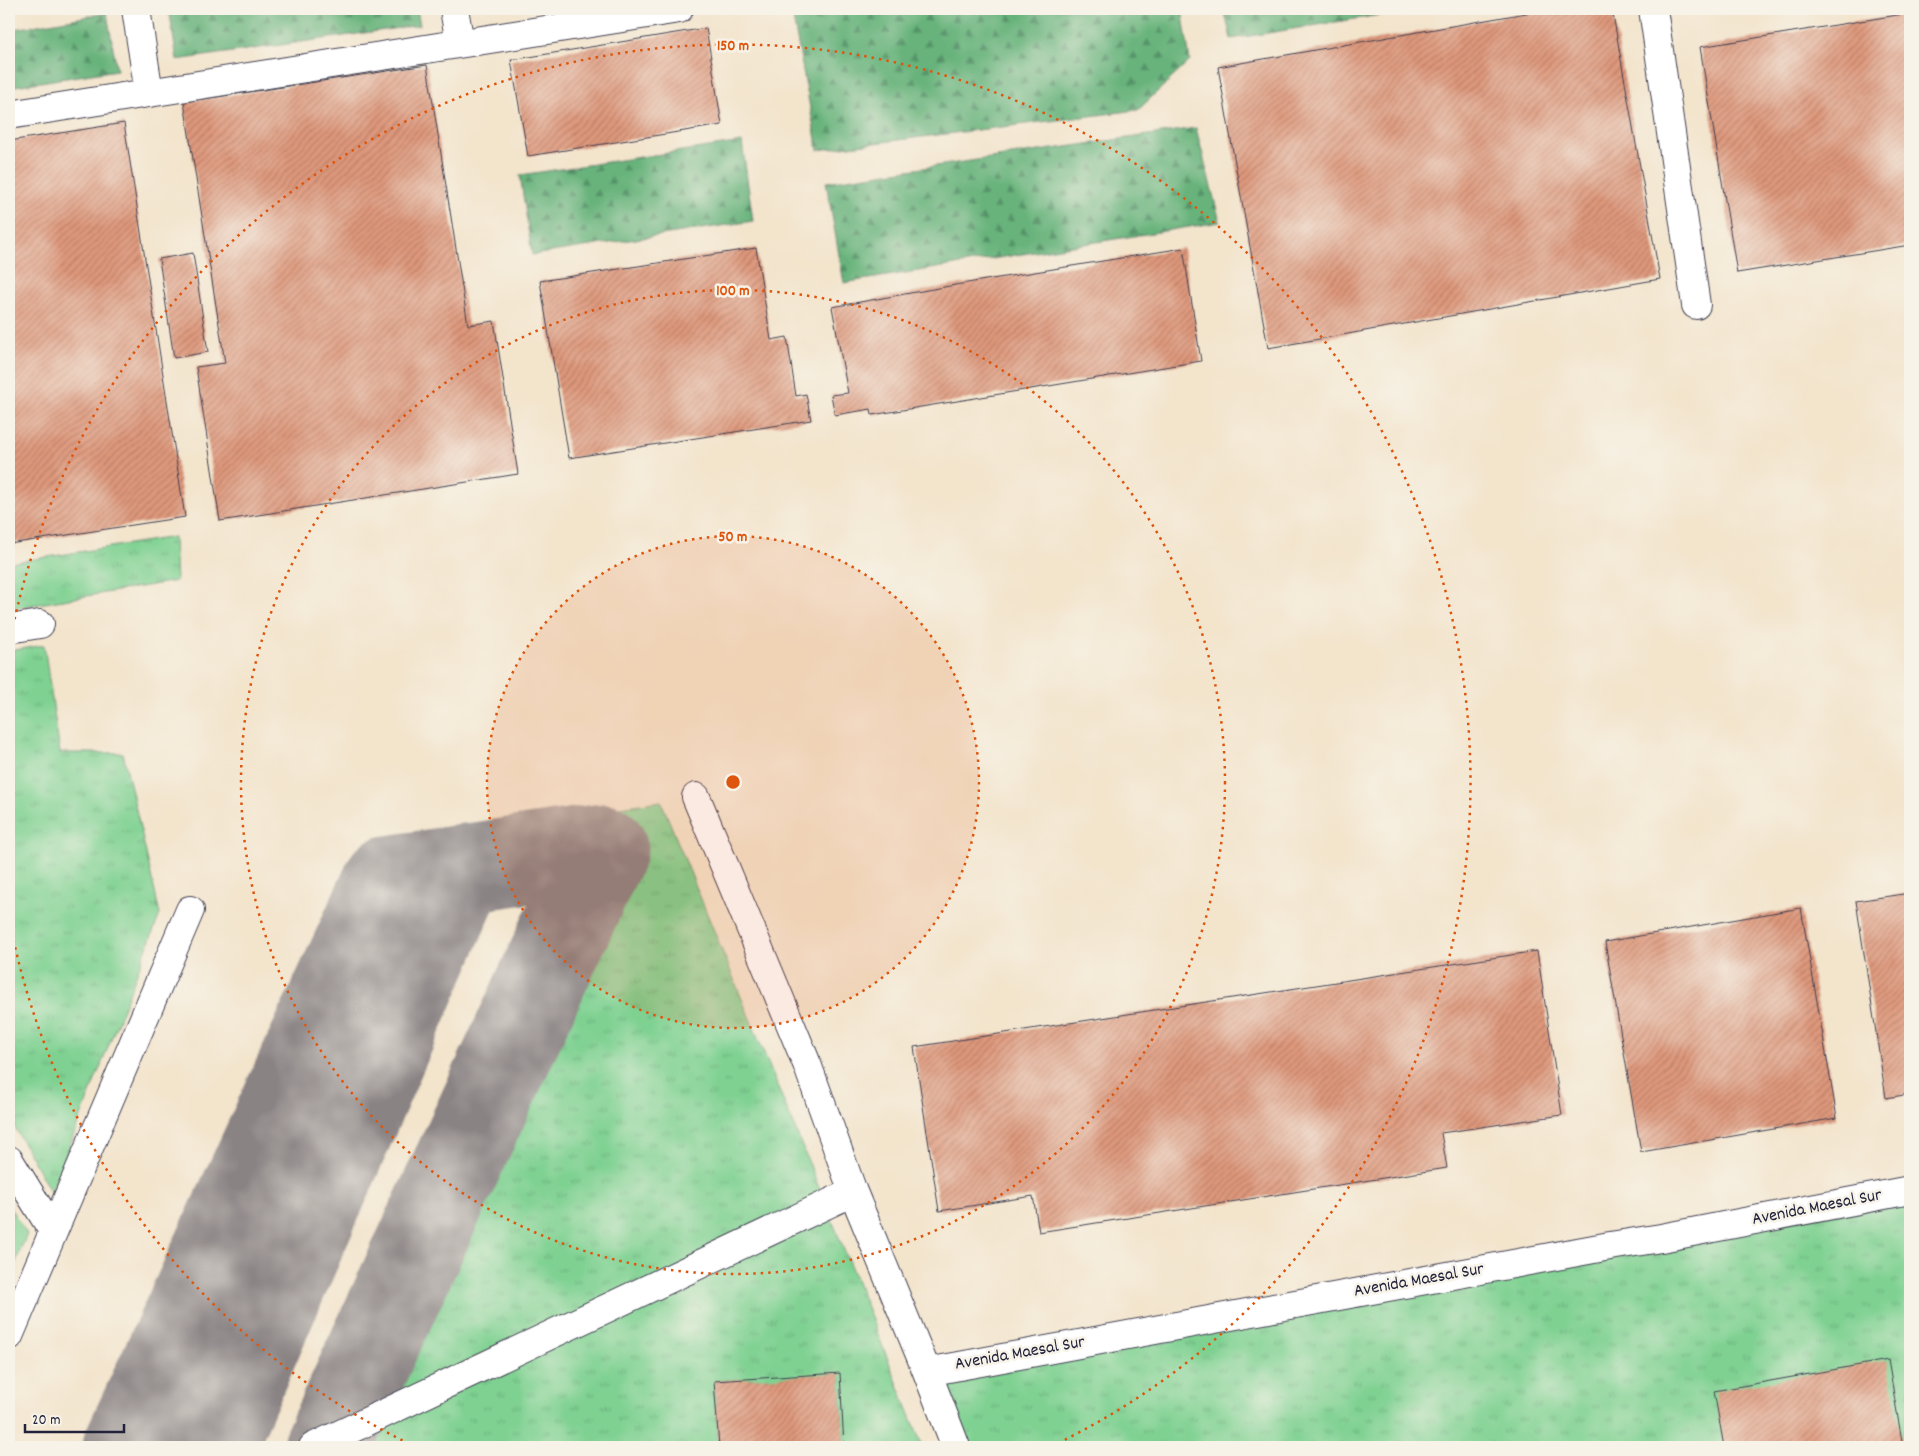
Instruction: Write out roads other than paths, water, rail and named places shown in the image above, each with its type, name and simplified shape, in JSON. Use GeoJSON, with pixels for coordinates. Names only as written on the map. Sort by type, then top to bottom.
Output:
{"type":"FeatureCollection","features":[{"type":"Feature","properties":{"kind":"lane"},"geometry":{"type":"LineString","coordinates":[[136,9],[149,93]]}},
{"type":"Feature","properties":{"kind":"lane"},"geometry":{"type":"LineString","coordinates":[[454,9],[460,43]]}},
{"type":"Feature","properties":{"kind":"lane"},"geometry":{"type":"LineString","coordinates":[[9,115],[679,9]]}},
{"type":"Feature","properties":{"kind":"lane"},"geometry":{"type":"LineString","coordinates":[[1653,9],[1696,305]]}},
{"type":"Feature","properties":{"kind":"lane"},"geometry":{"type":"LineString","coordinates":[[9,629],[40,624]]}},
{"type":"Feature","properties":{"kind":"lane"},"geometry":{"type":"LineString","coordinates":[[696,797],[807,1064],[853,1192],[956,1447]]}},
{"type":"Feature","properties":{"kind":"lane"},"geometry":{"type":"LineString","coordinates":[[9,1336],[190,910]]}},
{"type":"Feature","properties":{"kind":"lane"},"geometry":{"type":"LineString","coordinates":[[9,1160],[53,1231]]}},
{"type":"Feature","properties":{"kind":"lane","name":"Avenida Maesal Sur"},"geometry":{"type":"LineString","coordinates":[[927,1372],[1661,1238],[1910,1190]]}},
{"type":"Feature","properties":{"kind":"lane"},"geometry":{"type":"LineString","coordinates":[[313,1447],[853,1192]]}}]}
